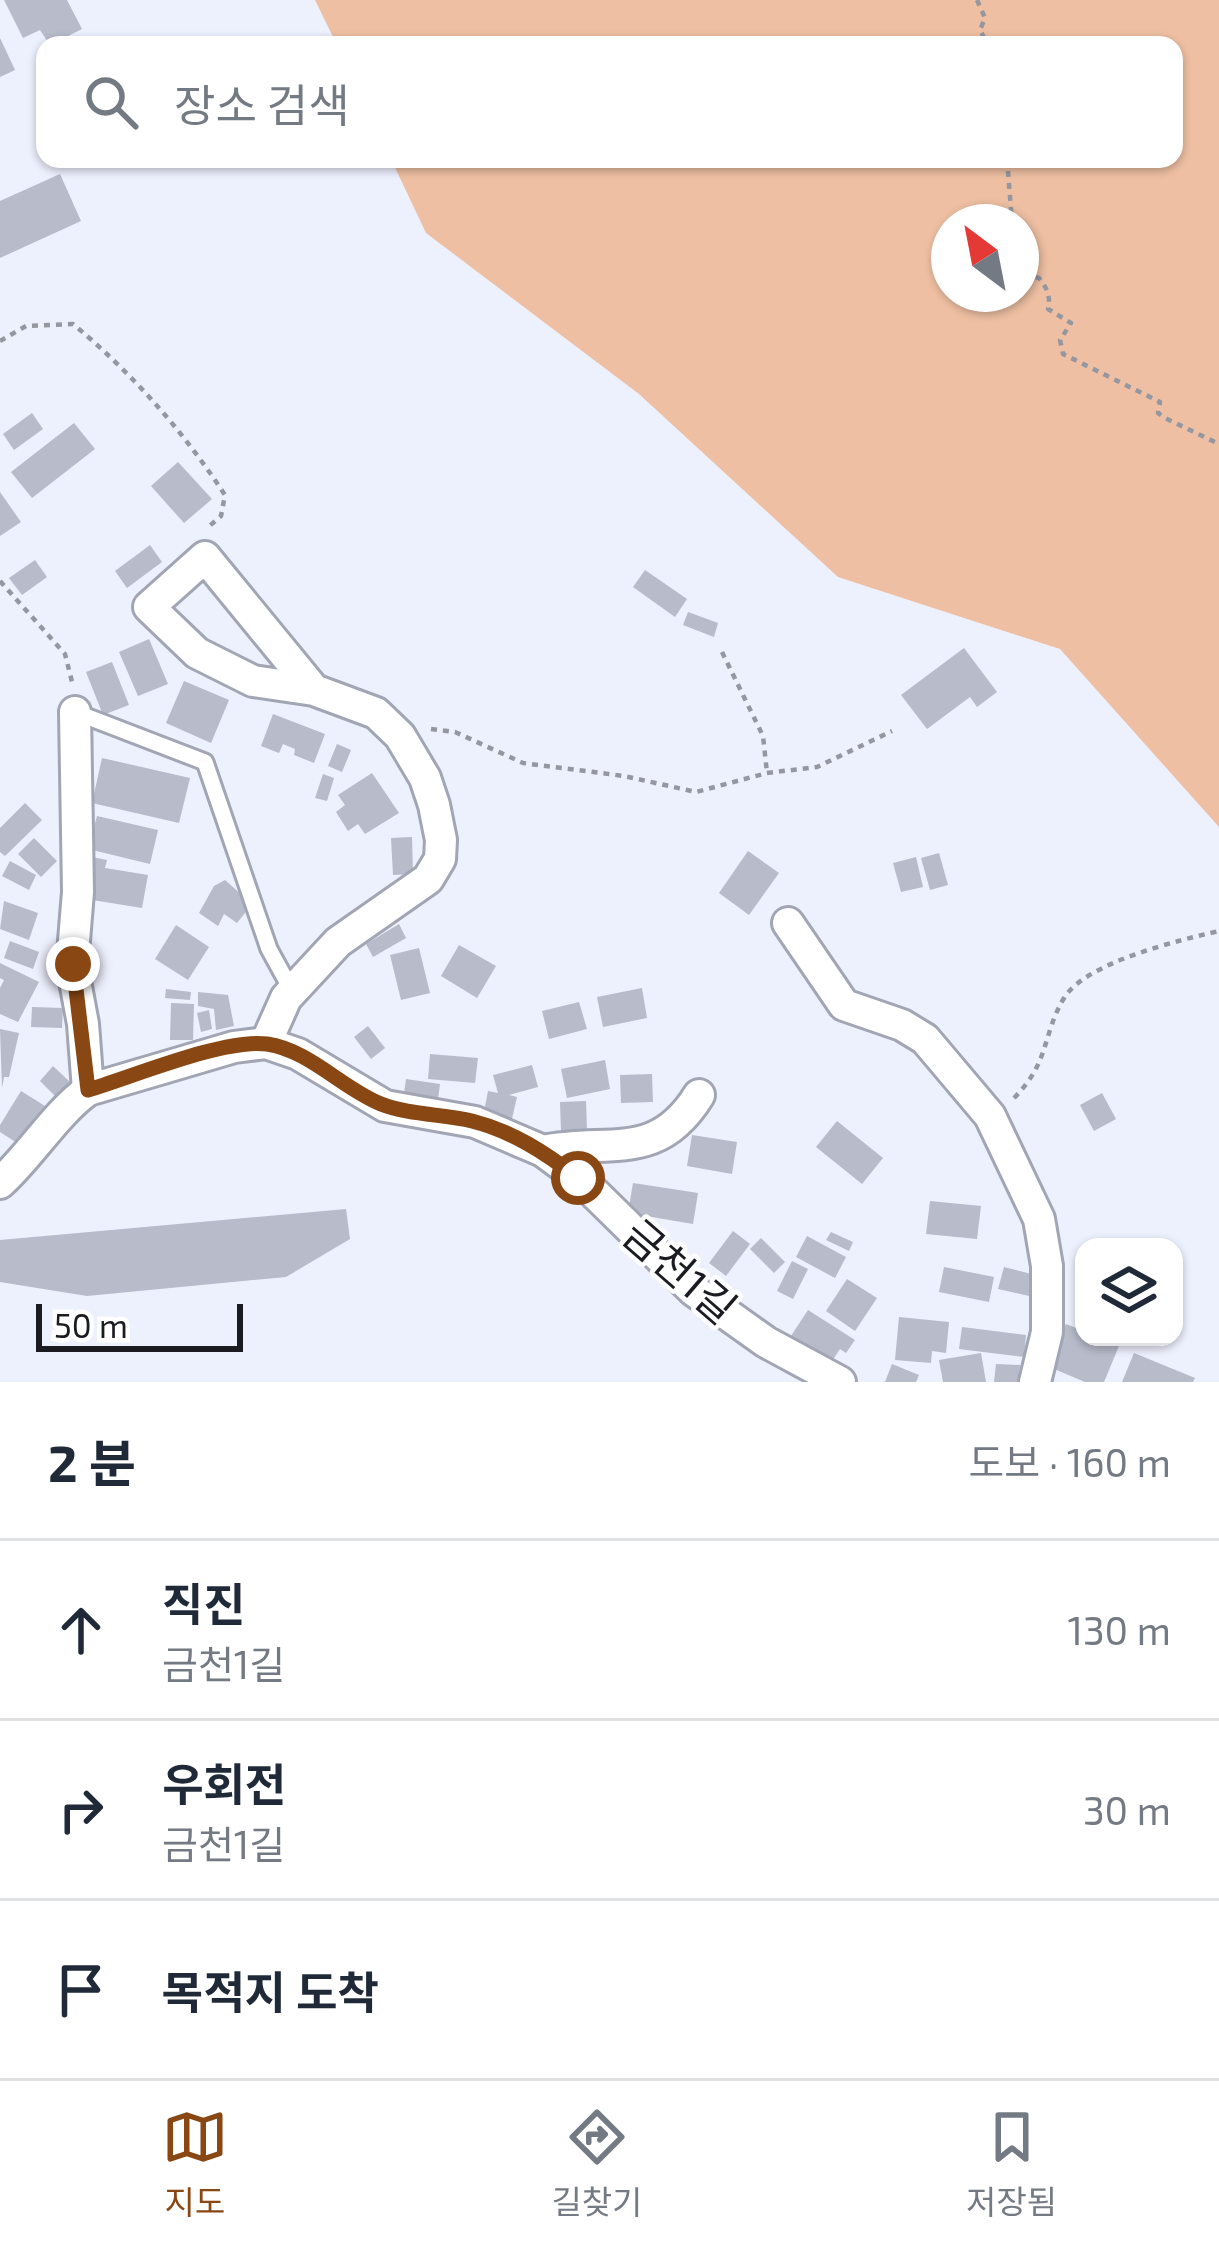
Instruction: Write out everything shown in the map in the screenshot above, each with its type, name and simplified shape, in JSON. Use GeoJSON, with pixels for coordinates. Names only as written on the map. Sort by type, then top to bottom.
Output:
{"type":"FeatureCollection","features":[{"type":"Feature","properties":{"kind":"street"},"geometry":{"type":"LineString","coordinates":[[0,1183],[69,1104],[88,1090],[216,1052],[266,1043],[292,991],[338,942],[428,879],[440,859],[441,840],[425,778],[389,725],[376,713],[314,691],[253,681],[234,672],[197,653],[149,607],[205,557],[314,691]]}},
{"type":"Feature","properties":{"kind":"street"},"geometry":{"type":"LineString","coordinates":[[75,712],[78,892],[73,964],[88,1090]]}},
{"type":"Feature","properties":{"kind":"street"},"geometry":{"type":"LineString","coordinates":[[788,923],[844,1005],[902,1025],[925,1039],[990,1116],[1039,1219],[1047,1266],[1047,1332],[1035,1382]]}},
{"type":"Feature","properties":{"kind":"street","name":"금천1길"},"geometry":{"type":"LineString","coordinates":[[266,1043],[298,1054],[385,1106],[476,1122],[543,1151],[593,1192],[693,1290],[766,1342],[840,1382]]}},
{"type":"Feature","properties":{"kind":"street"},"geometry":{"type":"LineString","coordinates":[[543,1151],[577,1144],[637,1144],[683,1122],[699,1096]]}},
{"type":"Feature","properties":{"kind":"lane"},"geometry":{"type":"LineString","coordinates":[[75,712],[205,762],[268,949],[292,991]]}},
{"type":"Feature","properties":{"kind":"path"},"geometry":{"type":"LineString","coordinates":[[977,0],[985,18],[980,30],[983,36]]}},
{"type":"Feature","properties":{"kind":"path"},"geometry":{"type":"LineString","coordinates":[[1007,168],[1010,204]]}},
{"type":"Feature","properties":{"kind":"path"},"geometry":{"type":"LineString","coordinates":[[1039,278],[1050,298],[1048,309],[1070,323],[1060,340],[1063,354],[1160,402],[1158,413],[1165,418],[1219,444]]}},
{"type":"Feature","properties":{"kind":"path"},"geometry":{"type":"LineString","coordinates":[[0,341],[26,326],[73,324],[116,360],[198,453],[225,495],[220,516],[194,541]]}},
{"type":"Feature","properties":{"kind":"path"},"geometry":{"type":"LineString","coordinates":[[0,581],[65,654],[75,712]]}},
{"type":"Feature","properties":{"kind":"path"},"geometry":{"type":"LineString","coordinates":[[722,652],[764,736],[767,773]]}},
{"type":"Feature","properties":{"kind":"path"},"geometry":{"type":"LineString","coordinates":[[389,725],[454,732],[523,763],[624,776],[696,792],[767,773],[817,766],[892,731]]}},
{"type":"Feature","properties":{"kind":"path"},"geometry":{"type":"LineString","coordinates":[[990,1116],[1034,1078],[1062,1001],[1071,989],[1114,962],[1219,931]]}},
{"type":"Feature","properties":{"kind":"shaded area"},"geometry":{"type":"Polygon","coordinates":[[[315,0],[1219,0],[1219,827],[1060,649],[838,577],[639,394],[426,233],[395,168],[1183,168],[1183,36],[333,36],[315,0]]]}},
{"type":"Feature","properties":{"kind":"building"},"geometry":{"type":"Polygon","coordinates":[[[4,0],[67,0],[82,29],[68,36],[44,36],[40,30],[23,38],[4,0]]]}},
{"type":"Feature","properties":{"kind":"building"},"geometry":{"type":"Polygon","coordinates":[[[0,38],[15,70],[0,77],[0,38]]]}},
{"type":"Feature","properties":{"kind":"building"},"geometry":{"type":"Polygon","coordinates":[[[60,174],[81,221],[0,258],[0,201],[60,174]]]}},
{"type":"Feature","properties":{"kind":"building"},"geometry":{"type":"Polygon","coordinates":[[[32,413],[43,429],[14,450],[3,434],[32,413]]]}},
{"type":"Feature","properties":{"kind":"building"},"geometry":{"type":"Polygon","coordinates":[[[74,423],[95,449],[32,498],[11,472],[74,423]]]}},
{"type":"Feature","properties":{"kind":"building"},"geometry":{"type":"Polygon","coordinates":[[[178,462],[212,499],[184,523],[151,486],[178,462]]]}},
{"type":"Feature","properties":{"kind":"building"},"geometry":{"type":"Polygon","coordinates":[[[0,492],[21,522],[0,536],[0,492]]]}},
{"type":"Feature","properties":{"kind":"building"},"geometry":{"type":"Polygon","coordinates":[[[150,545],[162,562],[127,588],[115,571],[150,545]]]}},
{"type":"Feature","properties":{"kind":"building"},"geometry":{"type":"Polygon","coordinates":[[[35,560],[47,577],[22,595],[9,578],[35,560]]]}},
{"type":"Feature","properties":{"kind":"building"},"geometry":{"type":"Polygon","coordinates":[[[645,570],[687,599],[675,617],[633,587],[645,570]]]}},
{"type":"Feature","properties":{"kind":"building"},"geometry":{"type":"Polygon","coordinates":[[[688,612],[718,623],[714,637],[683,625],[688,612]]]}},
{"type":"Feature","properties":{"kind":"building"},"geometry":{"type":"Polygon","coordinates":[[[149,639],[168,684],[138,696],[119,652],[149,639]]]}},
{"type":"Feature","properties":{"kind":"building"},"geometry":{"type":"Polygon","coordinates":[[[964,648],[997,692],[977,707],[970,697],[927,729],[901,695],[964,648]]]}},
{"type":"Feature","properties":{"kind":"building"},"geometry":{"type":"Polygon","coordinates":[[[112,662],[129,705],[103,715],[86,672],[112,662]]]}},
{"type":"Feature","properties":{"kind":"building"},"geometry":{"type":"Polygon","coordinates":[[[184,681],[229,700],[211,743],[166,723],[184,681]]]}},
{"type":"Feature","properties":{"kind":"building"},"geometry":{"type":"Polygon","coordinates":[[[273,714],[325,734],[314,763],[294,755],[295,749],[283,744],[279,753],[261,746],[273,714]]]}},
{"type":"Feature","properties":{"kind":"building"},"geometry":{"type":"Polygon","coordinates":[[[337,744],[351,750],[342,772],[328,766],[337,744]]]}},
{"type":"Feature","properties":{"kind":"building"},"geometry":{"type":"Polygon","coordinates":[[[102,758],[190,778],[179,823],[92,803],[102,758]]]}},
{"type":"Feature","properties":{"kind":"building"},"geometry":{"type":"Polygon","coordinates":[[[372,773],[399,813],[365,834],[358,824],[348,831],[336,812],[345,805],[338,795],[372,773]]]}},
{"type":"Feature","properties":{"kind":"building"},"geometry":{"type":"Polygon","coordinates":[[[323,774],[334,778],[327,801],[315,798],[323,774]]]}},
{"type":"Feature","properties":{"kind":"building"},"geometry":{"type":"Polygon","coordinates":[[[25,803],[42,820],[5,856],[0,852],[0,828],[25,803]]]}},
{"type":"Feature","properties":{"kind":"building"},"geometry":{"type":"Polygon","coordinates":[[[97,816],[158,830],[150,864],[88,849],[97,816]]]}},
{"type":"Feature","properties":{"kind":"building"},"geometry":{"type":"Polygon","coordinates":[[[412,837],[413,874],[393,875],[391,838],[412,837]]]}},
{"type":"Feature","properties":{"kind":"building"},"geometry":{"type":"Polygon","coordinates":[[[34,838],[57,861],[41,877],[18,854],[34,838]]]}},
{"type":"Feature","properties":{"kind":"building"},"geometry":{"type":"Polygon","coordinates":[[[748,851],[779,873],[749,915],[719,893],[748,851]]]}},
{"type":"Feature","properties":{"kind":"building"},"geometry":{"type":"Polygon","coordinates":[[[939,853],[948,885],[930,890],[921,858],[939,853]]]}},
{"type":"Feature","properties":{"kind":"building"},"geometry":{"type":"Polygon","coordinates":[[[87,856],[107,860],[105,868],[148,875],[142,908],[80,898],[87,856]]]}},
{"type":"Feature","properties":{"kind":"building"},"geometry":{"type":"Polygon","coordinates":[[[916,857],[923,887],[901,892],[893,863],[916,857]]]}},
{"type":"Feature","properties":{"kind":"building"},"geometry":{"type":"Polygon","coordinates":[[[10,861],[36,875],[29,890],[2,876],[10,861]]]}},
{"type":"Feature","properties":{"kind":"building"},"geometry":{"type":"Polygon","coordinates":[[[225,880],[252,904],[237,923],[224,914],[218,926],[199,913],[214,886],[225,880]]]}},
{"type":"Feature","properties":{"kind":"building"},"geometry":{"type":"Polygon","coordinates":[[[4,901],[38,913],[29,940],[0,929],[4,901]]]}},
{"type":"Feature","properties":{"kind":"building"},"geometry":{"type":"Polygon","coordinates":[[[399,924],[406,938],[373,957],[366,944],[399,924]]]}},
{"type":"Feature","properties":{"kind":"building"},"geometry":{"type":"Polygon","coordinates":[[[176,925],[209,947],[188,980],[155,959],[176,925]]]}},
{"type":"Feature","properties":{"kind":"building"},"geometry":{"type":"Polygon","coordinates":[[[10,941],[39,952],[33,969],[4,958],[10,941]]]}},
{"type":"Feature","properties":{"kind":"building"},"geometry":{"type":"Polygon","coordinates":[[[459,945],[496,966],[477,998],[441,976],[459,945]]]}},
{"type":"Feature","properties":{"kind":"building"},"geometry":{"type":"Polygon","coordinates":[[[419,948],[430,993],[401,1000],[390,955],[419,948]]]}},
{"type":"Feature","properties":{"kind":"building"},"geometry":{"type":"Polygon","coordinates":[[[0,963],[39,982],[18,1022],[0,1014],[4,980],[0,963]]]}},
{"type":"Feature","properties":{"kind":"building"},"geometry":{"type":"Polygon","coordinates":[[[642,988],[647,1018],[603,1027],[597,997],[642,988]]]}},
{"type":"Feature","properties":{"kind":"building"},"geometry":{"type":"Polygon","coordinates":[[[166,989],[191,992],[190,1000],[165,998],[166,989]]]}},
{"type":"Feature","properties":{"kind":"building"},"geometry":{"type":"Polygon","coordinates":[[[198,992],[228,995],[234,1026],[216,1030],[214,1009],[198,1006],[198,992]]]}},
{"type":"Feature","properties":{"kind":"building"},"geometry":{"type":"Polygon","coordinates":[[[579,1002],[587,1029],[549,1039],[542,1011],[579,1002]]]}},
{"type":"Feature","properties":{"kind":"building"},"geometry":{"type":"Polygon","coordinates":[[[171,1003],[194,1004],[193,1040],[170,1040],[171,1003]]]}},
{"type":"Feature","properties":{"kind":"building"},"geometry":{"type":"Polygon","coordinates":[[[32,1007],[63,1008],[62,1028],[31,1027],[32,1007]]]}},
{"type":"Feature","properties":{"kind":"building"},"geometry":{"type":"Polygon","coordinates":[[[209,1010],[212,1029],[201,1032],[197,1013],[209,1010]]]}},
{"type":"Feature","properties":{"kind":"building"},"geometry":{"type":"Polygon","coordinates":[[[368,1026],[385,1048],[371,1059],[354,1037],[368,1026]]]}},
{"type":"Feature","properties":{"kind":"building"},"geometry":{"type":"Polygon","coordinates":[[[0,1029],[19,1033],[2,1088],[0,1029]]]}},
{"type":"Feature","properties":{"kind":"building"},"geometry":{"type":"Polygon","coordinates":[[[430,1054],[478,1058],[475,1083],[428,1079],[430,1054]]]}},
{"type":"Feature","properties":{"kind":"building"},"geometry":{"type":"Polygon","coordinates":[[[605,1060],[610,1089],[567,1098],[561,1069],[605,1060]]]}},
{"type":"Feature","properties":{"kind":"building"},"geometry":{"type":"Polygon","coordinates":[[[532,1065],[538,1087],[509,1095],[517,1097],[511,1123],[483,1117],[488,1091],[498,1093],[493,1075],[532,1065]]]}},
{"type":"Feature","properties":{"kind":"building"},"geometry":{"type":"Polygon","coordinates":[[[53,1066],[70,1082],[56,1097],[40,1081],[53,1066]]]}},
{"type":"Feature","properties":{"kind":"building"},"geometry":{"type":"Polygon","coordinates":[[[652,1074],[653,1102],[621,1103],[620,1075],[652,1074]]]}},
{"type":"Feature","properties":{"kind":"building"},"geometry":{"type":"Polygon","coordinates":[[[406,1079],[440,1084],[437,1106],[403,1101],[406,1079]]]}},
{"type":"Feature","properties":{"kind":"building"},"geometry":{"type":"Polygon","coordinates":[[[21,1091],[45,1106],[20,1145],[0,1132],[0,1125],[21,1091]]]}},
{"type":"Feature","properties":{"kind":"building"},"geometry":{"type":"Polygon","coordinates":[[[1102,1093],[1116,1119],[1094,1131],[1080,1105],[1102,1093]]]}},
{"type":"Feature","properties":{"kind":"building"},"geometry":{"type":"Polygon","coordinates":[[[586,1101],[587,1130],[561,1131],[560,1102],[586,1101]]]}},
{"type":"Feature","properties":{"kind":"building"},"geometry":{"type":"Polygon","coordinates":[[[837,1121],[883,1158],[862,1184],[816,1147],[837,1121]]]}},
{"type":"Feature","properties":{"kind":"building"},"geometry":{"type":"Polygon","coordinates":[[[692,1135],[737,1142],[732,1174],[687,1166],[692,1135]]]}},
{"type":"Feature","properties":{"kind":"building"},"geometry":{"type":"Polygon","coordinates":[[[633,1183],[698,1193],[693,1224],[628,1213],[633,1183]]]}},
{"type":"Feature","properties":{"kind":"building"},"geometry":{"type":"Polygon","coordinates":[[[930,1201],[981,1206],[977,1239],[926,1234],[930,1201]]]}},
{"type":"Feature","properties":{"kind":"building"},"geometry":{"type":"Polygon","coordinates":[[[346,1209],[350,1239],[286,1277],[87,1296],[0,1282],[0,1240],[346,1209]]]}},
{"type":"Feature","properties":{"kind":"building"},"geometry":{"type":"Polygon","coordinates":[[[733,1231],[750,1244],[726,1276],[709,1263],[733,1231]]]}},
{"type":"Feature","properties":{"kind":"building"},"geometry":{"type":"Polygon","coordinates":[[[831,1232],[853,1242],[849,1251],[826,1240],[831,1232]]]}},
{"type":"Feature","properties":{"kind":"building"},"geometry":{"type":"Polygon","coordinates":[[[807,1236],[846,1257],[835,1278],[796,1257],[807,1236]]]}},
{"type":"Feature","properties":{"kind":"building"},"geometry":{"type":"Polygon","coordinates":[[[761,1238],[785,1262],[774,1273],[750,1249],[761,1238]]]}},
{"type":"Feature","properties":{"kind":"building"},"geometry":{"type":"Polygon","coordinates":[[[792,1261],[808,1269],[793,1299],[777,1291],[792,1261]]]}},
{"type":"Feature","properties":{"kind":"building"},"geometry":{"type":"Polygon","coordinates":[[[944,1267],[994,1277],[989,1302],[939,1292],[944,1267]]]}},
{"type":"Feature","properties":{"kind":"building"},"geometry":{"type":"Polygon","coordinates":[[[1004,1267],[1035,1275],[1029,1296],[998,1289],[1004,1267]]]}},
{"type":"Feature","properties":{"kind":"building"},"geometry":{"type":"Polygon","coordinates":[[[847,1279],[877,1298],[855,1331],[826,1311],[847,1279]]]}},
{"type":"Feature","properties":{"kind":"building"},"geometry":{"type":"Polygon","coordinates":[[[808,1310],[855,1340],[846,1353],[840,1349],[830,1364],[789,1339],[808,1310]]]}},
{"type":"Feature","properties":{"kind":"building"},"geometry":{"type":"Polygon","coordinates":[[[899,1317],[949,1322],[946,1353],[932,1351],[931,1363],[895,1360],[899,1317]]]}},
{"type":"Feature","properties":{"kind":"building"},"geometry":{"type":"Polygon","coordinates":[[[1066,1324],[1075,1328],[1075,1346],[1119,1346],[1104,1382],[1085,1382],[1047,1366],[1066,1324]]]}},
{"type":"Feature","properties":{"kind":"building"},"geometry":{"type":"Polygon","coordinates":[[[962,1327],[1026,1335],[1024,1357],[959,1349],[962,1327]]]}},
{"type":"Feature","properties":{"kind":"building"},"geometry":{"type":"Polygon","coordinates":[[[981,1353],[986,1382],[943,1382],[939,1360],[981,1353]]]}},
{"type":"Feature","properties":{"kind":"building"},"geometry":{"type":"Polygon","coordinates":[[[1134,1353],[1195,1378],[1193,1382],[1122,1382],[1134,1353]]]}},
{"type":"Feature","properties":{"kind":"building"},"geometry":{"type":"Polygon","coordinates":[[[892,1364],[919,1375],[916,1382],[885,1382],[892,1364]]]}},
{"type":"Feature","properties":{"kind":"building"},"geometry":{"type":"Polygon","coordinates":[[[996,1364],[1020,1365],[1019,1382],[994,1382],[996,1364]]]}},
{"type":"Feature","properties":{"kind":"route"},"geometry":{"type":"LineString","coordinates":[[73,964],[88,1090],[234,1047],[266,1043],[298,1054],[385,1106],[476,1122],[504,1133],[543,1151],[578,1178]]}}]}
